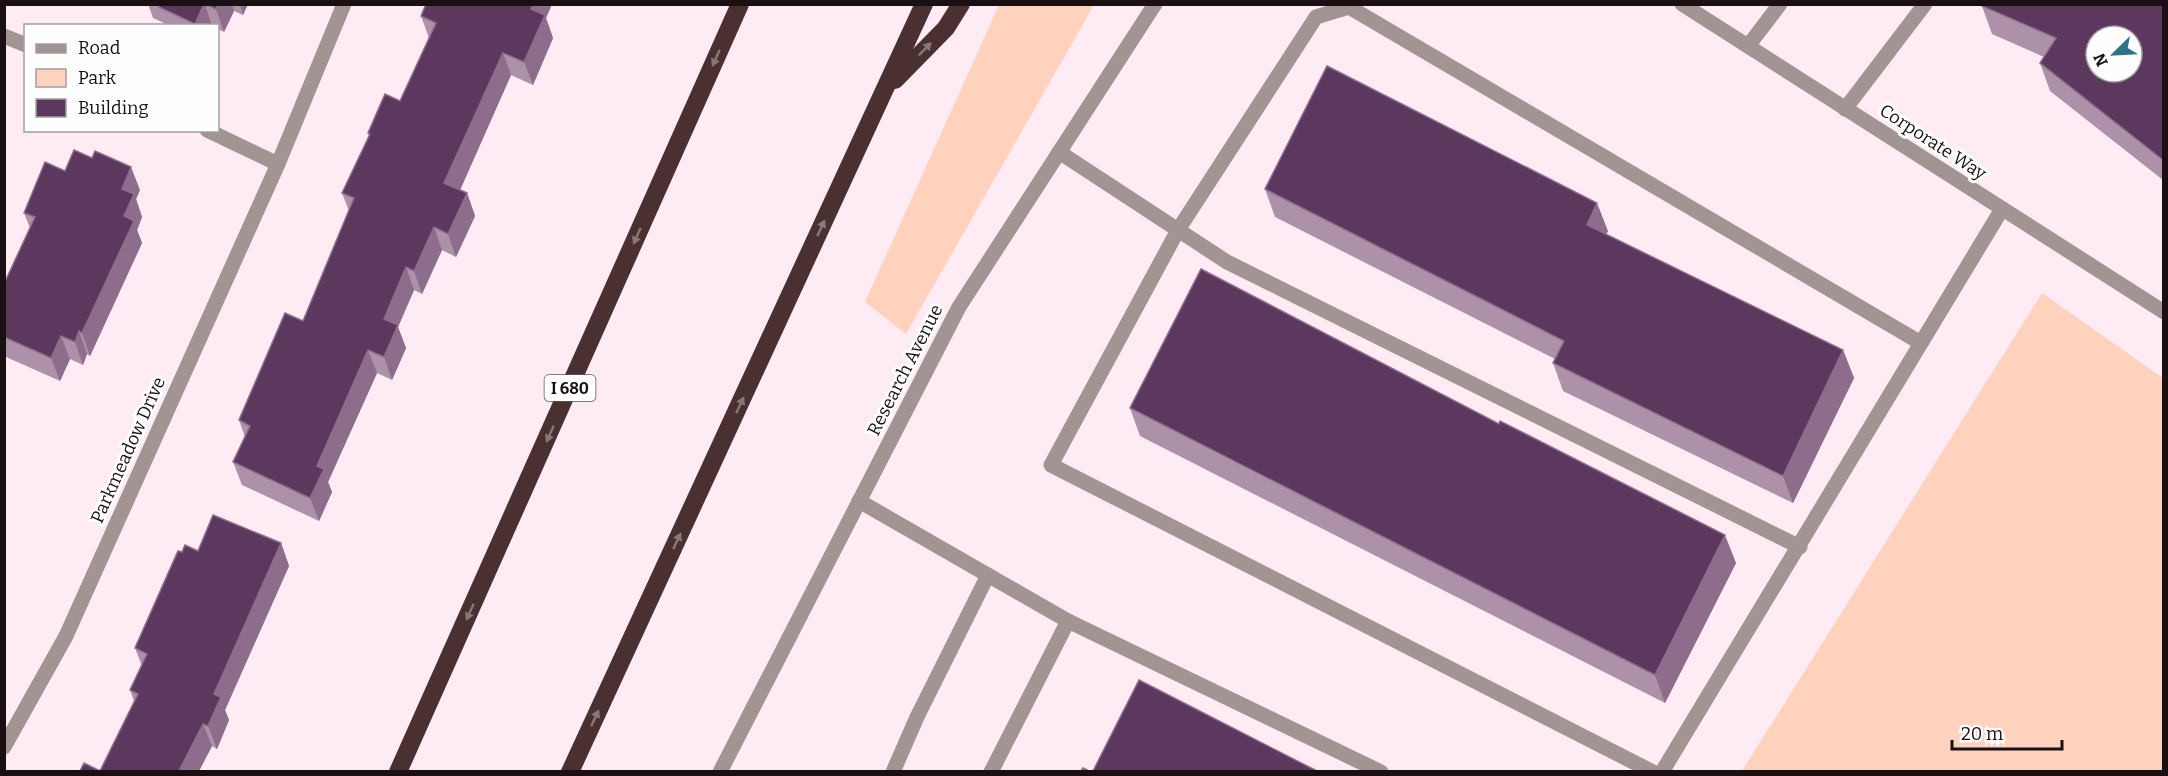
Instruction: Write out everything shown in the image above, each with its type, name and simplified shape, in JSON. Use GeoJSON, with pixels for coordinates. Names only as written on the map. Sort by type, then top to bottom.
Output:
{"type":"FeatureCollection","features":[{"type":"Feature","properties":{"kind":"highway","name":"I 680"},"geometry":{"type":"LineString","coordinates":[[398,771],[740,4]]}},
{"type":"Feature","properties":{"kind":"highway"},"geometry":{"type":"LineString","coordinates":[[570,771],[924,4]]}},
{"type":"Feature","properties":{"kind":"highway"},"geometry":{"type":"LineString","coordinates":[[885,90],[946,28],[961,4]]}},
{"type":"Feature","properties":{"kind":"street","name":"Parkmeadow Drive"},"geometry":{"type":"LineString","coordinates":[[4,747],[66,636],[278,164],[344,4]]}},
{"type":"Feature","properties":{"kind":"street","name":"Research Avenue"},"geometry":{"type":"LineString","coordinates":[[720,771],[959,307],[1155,4]]}},
{"type":"Feature","properties":{"kind":"street","name":"Corporate Way"},"geometry":{"type":"LineString","coordinates":[[1683,4],[2163,312]]}},
{"type":"Feature","properties":{"kind":"street"},"geometry":{"type":"LineString","coordinates":[[1748,46],[1780,4]]}},
{"type":"Feature","properties":{"kind":"street"},"geometry":{"type":"LineString","coordinates":[[1845,109],[1925,4]]}},
{"type":"Feature","properties":{"kind":"street"},"geometry":{"type":"LineString","coordinates":[[1653,771],[1052,465],[1178,230],[1316,18],[1349,7],[1921,343]]}},
{"type":"Feature","properties":{"kind":"street"},"geometry":{"type":"LineString","coordinates":[[4,36],[24,44]]}},
{"type":"Feature","properties":{"kind":"street"},"geometry":{"type":"LineString","coordinates":[[211,132],[278,164]]}},
{"type":"Feature","properties":{"kind":"street"},"geometry":{"type":"LineString","coordinates":[[1059,152],[1227,262],[1800,547]]}},
{"type":"Feature","properties":{"kind":"street"},"geometry":{"type":"LineString","coordinates":[[1662,771],[1800,547],[2002,209]]}},
{"type":"Feature","properties":{"kind":"street"},"geometry":{"type":"LineString","coordinates":[[859,501],[1068,621],[1381,771]]}},
{"type":"Feature","properties":{"kind":"street"},"geometry":{"type":"LineString","coordinates":[[893,771],[917,717],[988,575]]}},
{"type":"Feature","properties":{"kind":"street"},"geometry":{"type":"LineString","coordinates":[[991,771],[1068,621]]}},
{"type":"Feature","properties":{"kind":"green space"},"geometry":{"type":"Polygon","coordinates":[[[999,5],[1094,5],[906,334],[865,302],[999,5]]]}},
{"type":"Feature","properties":{"kind":"green space"},"geometry":{"type":"Polygon","coordinates":[[[2042,293],[2163,378],[2163,771],[1742,771],[2042,293]]]}},
{"type":"Feature","properties":{"kind":"building"},"geometry":{"type":"Polygon","coordinates":[[[160,4],[204,4],[195,24],[159,7],[160,4]]]}},
{"type":"Feature","properties":{"kind":"building"},"geometry":{"type":"Polygon","coordinates":[[[205,4],[218,4],[216,9],[205,4]]]}},
{"type":"Feature","properties":{"kind":"building"},"geometry":{"type":"Polygon","coordinates":[[[426,4],[533,4],[531,9],[545,15],[524,62],[503,53],[444,183],[467,193],[448,234],[434,227],[414,271],[406,267],[384,319],[398,325],[384,357],[368,350],[317,466],[324,469],[310,498],[233,462],[250,426],[239,420],[285,313],[303,321],[354,198],[342,193],[370,134],[368,133],[385,94],[400,101],[436,23],[421,16],[426,4]]]}},
{"type":"Feature","properties":{"kind":"building"},"geometry":{"type":"Polygon","coordinates":[[[1983,4],[2163,4],[2163,160],[2040,63],[2056,38],[1982,6],[1983,4]]]}},
{"type":"Feature","properties":{"kind":"building"},"geometry":{"type":"Polygon","coordinates":[[[1327,66],[1597,203],[1587,225],[1843,350],[1783,476],[1553,363],[1564,341],[1265,189],[1327,66]]]}},
{"type":"Feature","properties":{"kind":"building"},"geometry":{"type":"Polygon","coordinates":[[[74,150],[92,158],[95,151],[131,167],[122,189],[134,194],[124,216],[134,221],[82,333],[79,331],[75,342],[61,336],[51,358],[4,337],[4,284],[35,217],[24,213],[45,162],[65,171],[74,150]]]}},
{"type":"Feature","properties":{"kind":"building"},"geometry":{"type":"Polygon","coordinates":[[[1201,269],[1499,424],[1500,421],[1725,535],[1655,675],[1130,408],[1201,269]]]}},
{"type":"Feature","properties":{"kind":"building"},"geometry":{"type":"Polygon","coordinates":[[[213,515],[281,543],[214,694],[221,697],[208,726],[203,724],[179,771],[100,771],[138,694],[130,690],[147,654],[135,648],[178,551],[182,552],[185,545],[198,551],[213,515]]]}},
{"type":"Feature","properties":{"kind":"building"},"geometry":{"type":"Polygon","coordinates":[[[1139,680],[1317,771],[1093,771],[1139,680]]]}},
{"type":"Feature","properties":{"kind":"building"},"geometry":{"type":"Polygon","coordinates":[[[84,763],[100,771],[80,771],[84,763]]]}}]}
